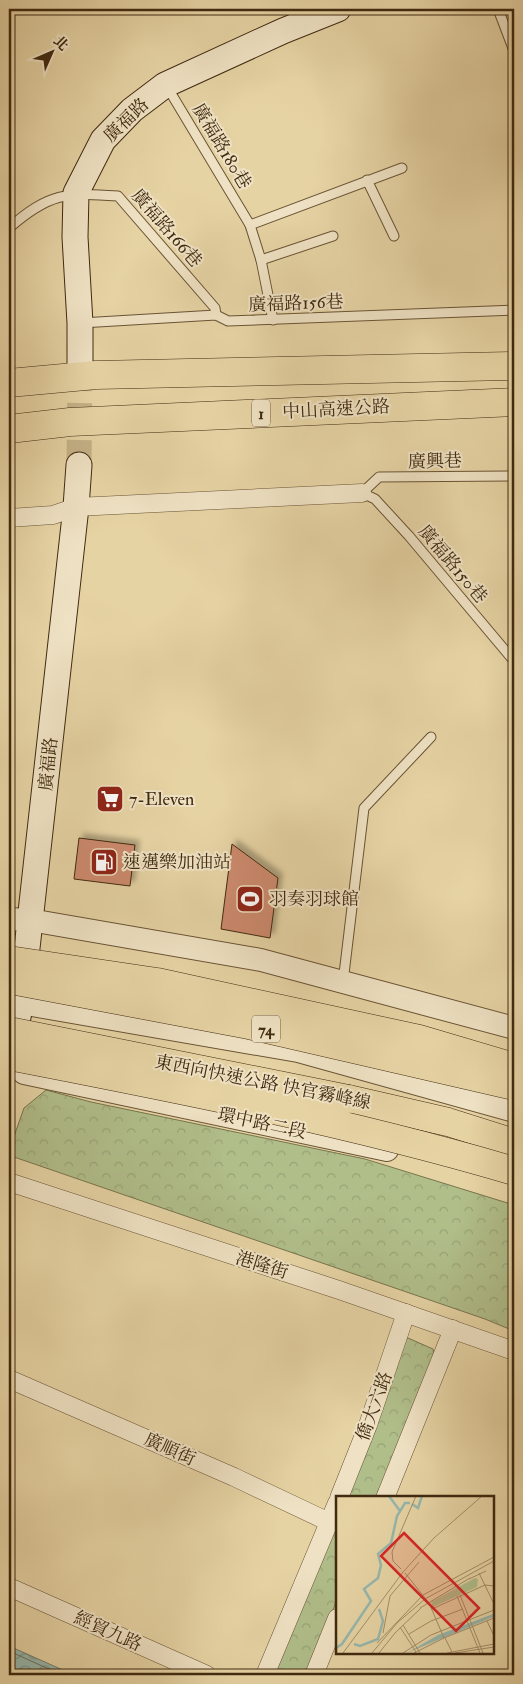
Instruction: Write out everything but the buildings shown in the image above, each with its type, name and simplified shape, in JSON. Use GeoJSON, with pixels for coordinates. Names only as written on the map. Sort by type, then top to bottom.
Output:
{"type":"FeatureCollection","features":[{"type":"Feature","properties":{"kind":"highway"},"geometry":{"type":"LineString","coordinates":[[9,383],[96,375],[514,366]]}},
{"type":"Feature","properties":{"kind":"highway","name":"中山高速公路"},"geometry":{"type":"LineString","coordinates":[[9,429],[70,422],[514,402]]}},
{"type":"Feature","properties":{"kind":"highway"},"geometry":{"type":"LineString","coordinates":[[9,960],[157,982],[419,1039],[514,1067]]}},
{"type":"Feature","properties":{"kind":"highway","name":"74"},"geometry":{"type":"LineString","coordinates":[[12,1008],[249,1025],[514,1086]]}},
{"type":"Feature","properties":{"kind":"highway","name":"東西向快速公路 快官霧峰線"},"geometry":{"type":"LineString","coordinates":[[12,1008],[348,1099],[448,1122],[514,1143]]}},
{"type":"Feature","properties":{"kind":"highway"},"geometry":{"type":"LineString","coordinates":[[9,1056],[262,1106],[441,1149],[514,1171]]}},
{"type":"Feature","properties":{"kind":"main road","name":"廣福路"},"geometry":{"type":"LineString","coordinates":[[80,376],[80,323],[75,237],[76,193],[103,140],[132,110],[165,85],[283,31],[338,9]]}},
{"type":"Feature","properties":{"kind":"main road","name":"廣福路"},"geometry":{"type":"LineString","coordinates":[[9,1062],[20,919],[76,507],[79,465]]}},
{"type":"Feature","properties":{"kind":"street"},"geometry":{"type":"LineString","coordinates":[[9,518],[53,514],[76,507],[362,493]]}},
{"type":"Feature","properties":{"kind":"street"},"geometry":{"type":"LineString","coordinates":[[20,919],[260,960],[514,1028]]}},
{"type":"Feature","properties":{"kind":"street"},"geometry":{"type":"LineString","coordinates":[[12,1008],[298,1051],[514,1111]]}},
{"type":"Feature","properties":{"kind":"street"},"geometry":{"type":"LineString","coordinates":[[12,1008],[279,1060],[514,1122]]}},
{"type":"Feature","properties":{"kind":"street","name":"環中路二段"},"geometry":{"type":"LineString","coordinates":[[9,1069],[424,1158],[514,1183]]}},
{"type":"Feature","properties":{"kind":"street","name":"港隆街"},"geometry":{"type":"LineString","coordinates":[[9,1182],[406,1313],[514,1351]]}},
{"type":"Feature","properties":{"kind":"street","name":"僑大六路"},"geometry":{"type":"LineString","coordinates":[[340,1496],[368,1425],[406,1313]]}},
{"type":"Feature","properties":{"kind":"street"},"geometry":{"type":"LineString","coordinates":[[386,1496],[452,1329]]}},
{"type":"Feature","properties":{"kind":"street","name":"廣順街"},"geometry":{"type":"LineString","coordinates":[[9,1379],[234,1477],[329,1522]]}},
{"type":"Feature","properties":{"kind":"street"},"geometry":{"type":"LineString","coordinates":[[265,1675],[336,1505]]}},
{"type":"Feature","properties":{"kind":"street","name":"經貿九路"},"geometry":{"type":"LineString","coordinates":[[9,1587],[208,1675]]}},
{"type":"Feature","properties":{"kind":"street"},"geometry":{"type":"LineString","coordinates":[[314,1675],[336,1620]]}},
{"type":"Feature","properties":{"kind":"lane"},"geometry":{"type":"LineString","coordinates":[[498,9],[514,51]]}},
{"type":"Feature","properties":{"kind":"lane","name":"廣福路180巷"},"geometry":{"type":"LineString","coordinates":[[165,85],[250,225],[261,260],[273,320]]}},
{"type":"Feature","properties":{"kind":"lane"},"geometry":{"type":"LineString","coordinates":[[250,225],[402,168]]}},
{"type":"Feature","properties":{"kind":"lane"},"geometry":{"type":"LineString","coordinates":[[367,180],[394,236]]}},
{"type":"Feature","properties":{"kind":"lane","name":"廣福路166巷"},"geometry":{"type":"LineString","coordinates":[[9,228],[32,209],[51,199],[76,193],[118,196],[215,308],[216,315]]}},
{"type":"Feature","properties":{"kind":"lane"},"geometry":{"type":"LineString","coordinates":[[261,260],[334,236]]}},
{"type":"Feature","properties":{"kind":"lane","name":"廣福路156巷"},"geometry":{"type":"LineString","coordinates":[[80,323],[216,315],[228,321],[514,310]]}},
{"type":"Feature","properties":{"kind":"lane","name":"廣興巷"},"geometry":{"type":"LineString","coordinates":[[362,493],[379,477],[514,476]]}},
{"type":"Feature","properties":{"kind":"lane","name":"廣福路150巷"},"geometry":{"type":"LineString","coordinates":[[362,493],[375,499],[409,536],[514,661]]}},
{"type":"Feature","properties":{"kind":"lane"},"geometry":{"type":"LineString","coordinates":[[343,982],[364,808],[431,737]]}},
{"type":"Feature","properties":{"kind":"green space"},"geometry":{"type":"Polygon","coordinates":[[[46,1090],[91,1102],[365,1159],[514,1205],[514,1331],[485,1319],[14,1157],[12,1142],[24,1108],[46,1090]]]}},
{"type":"Feature","properties":{"kind":"green space"},"geometry":{"type":"Polygon","coordinates":[[[408,1338],[433,1349],[434,1355],[378,1496],[345,1496],[402,1341],[408,1338]]]}},
{"type":"Feature","properties":{"kind":"green space"},"geometry":{"type":"Polygon","coordinates":[[[336,1518],[336,1602],[307,1675],[273,1675],[336,1518]]]}},
{"type":"Feature","properties":{"kind":"water"},"geometry":{"type":"Polygon","coordinates":[[[9,1646],[74,1675],[9,1675],[9,1646]]]}},
{"type":"Feature","properties":{"kind":"tunnel"},"geometry":{"type":"LineString","coordinates":[[79,465],[80,375]]}},
{"type":"Feature","properties":{"kind":"place","name":"7-Eleven"},"geometry":{"type":"Point","coordinates":[110,799]}},
{"type":"Feature","properties":{"kind":"place","name":"速邁樂加油站"},"geometry":{"type":"Point","coordinates":[104,862]}},
{"type":"Feature","properties":{"kind":"place","name":"羽奏羽球館"},"geometry":{"type":"Point","coordinates":[250,899]}}]}
